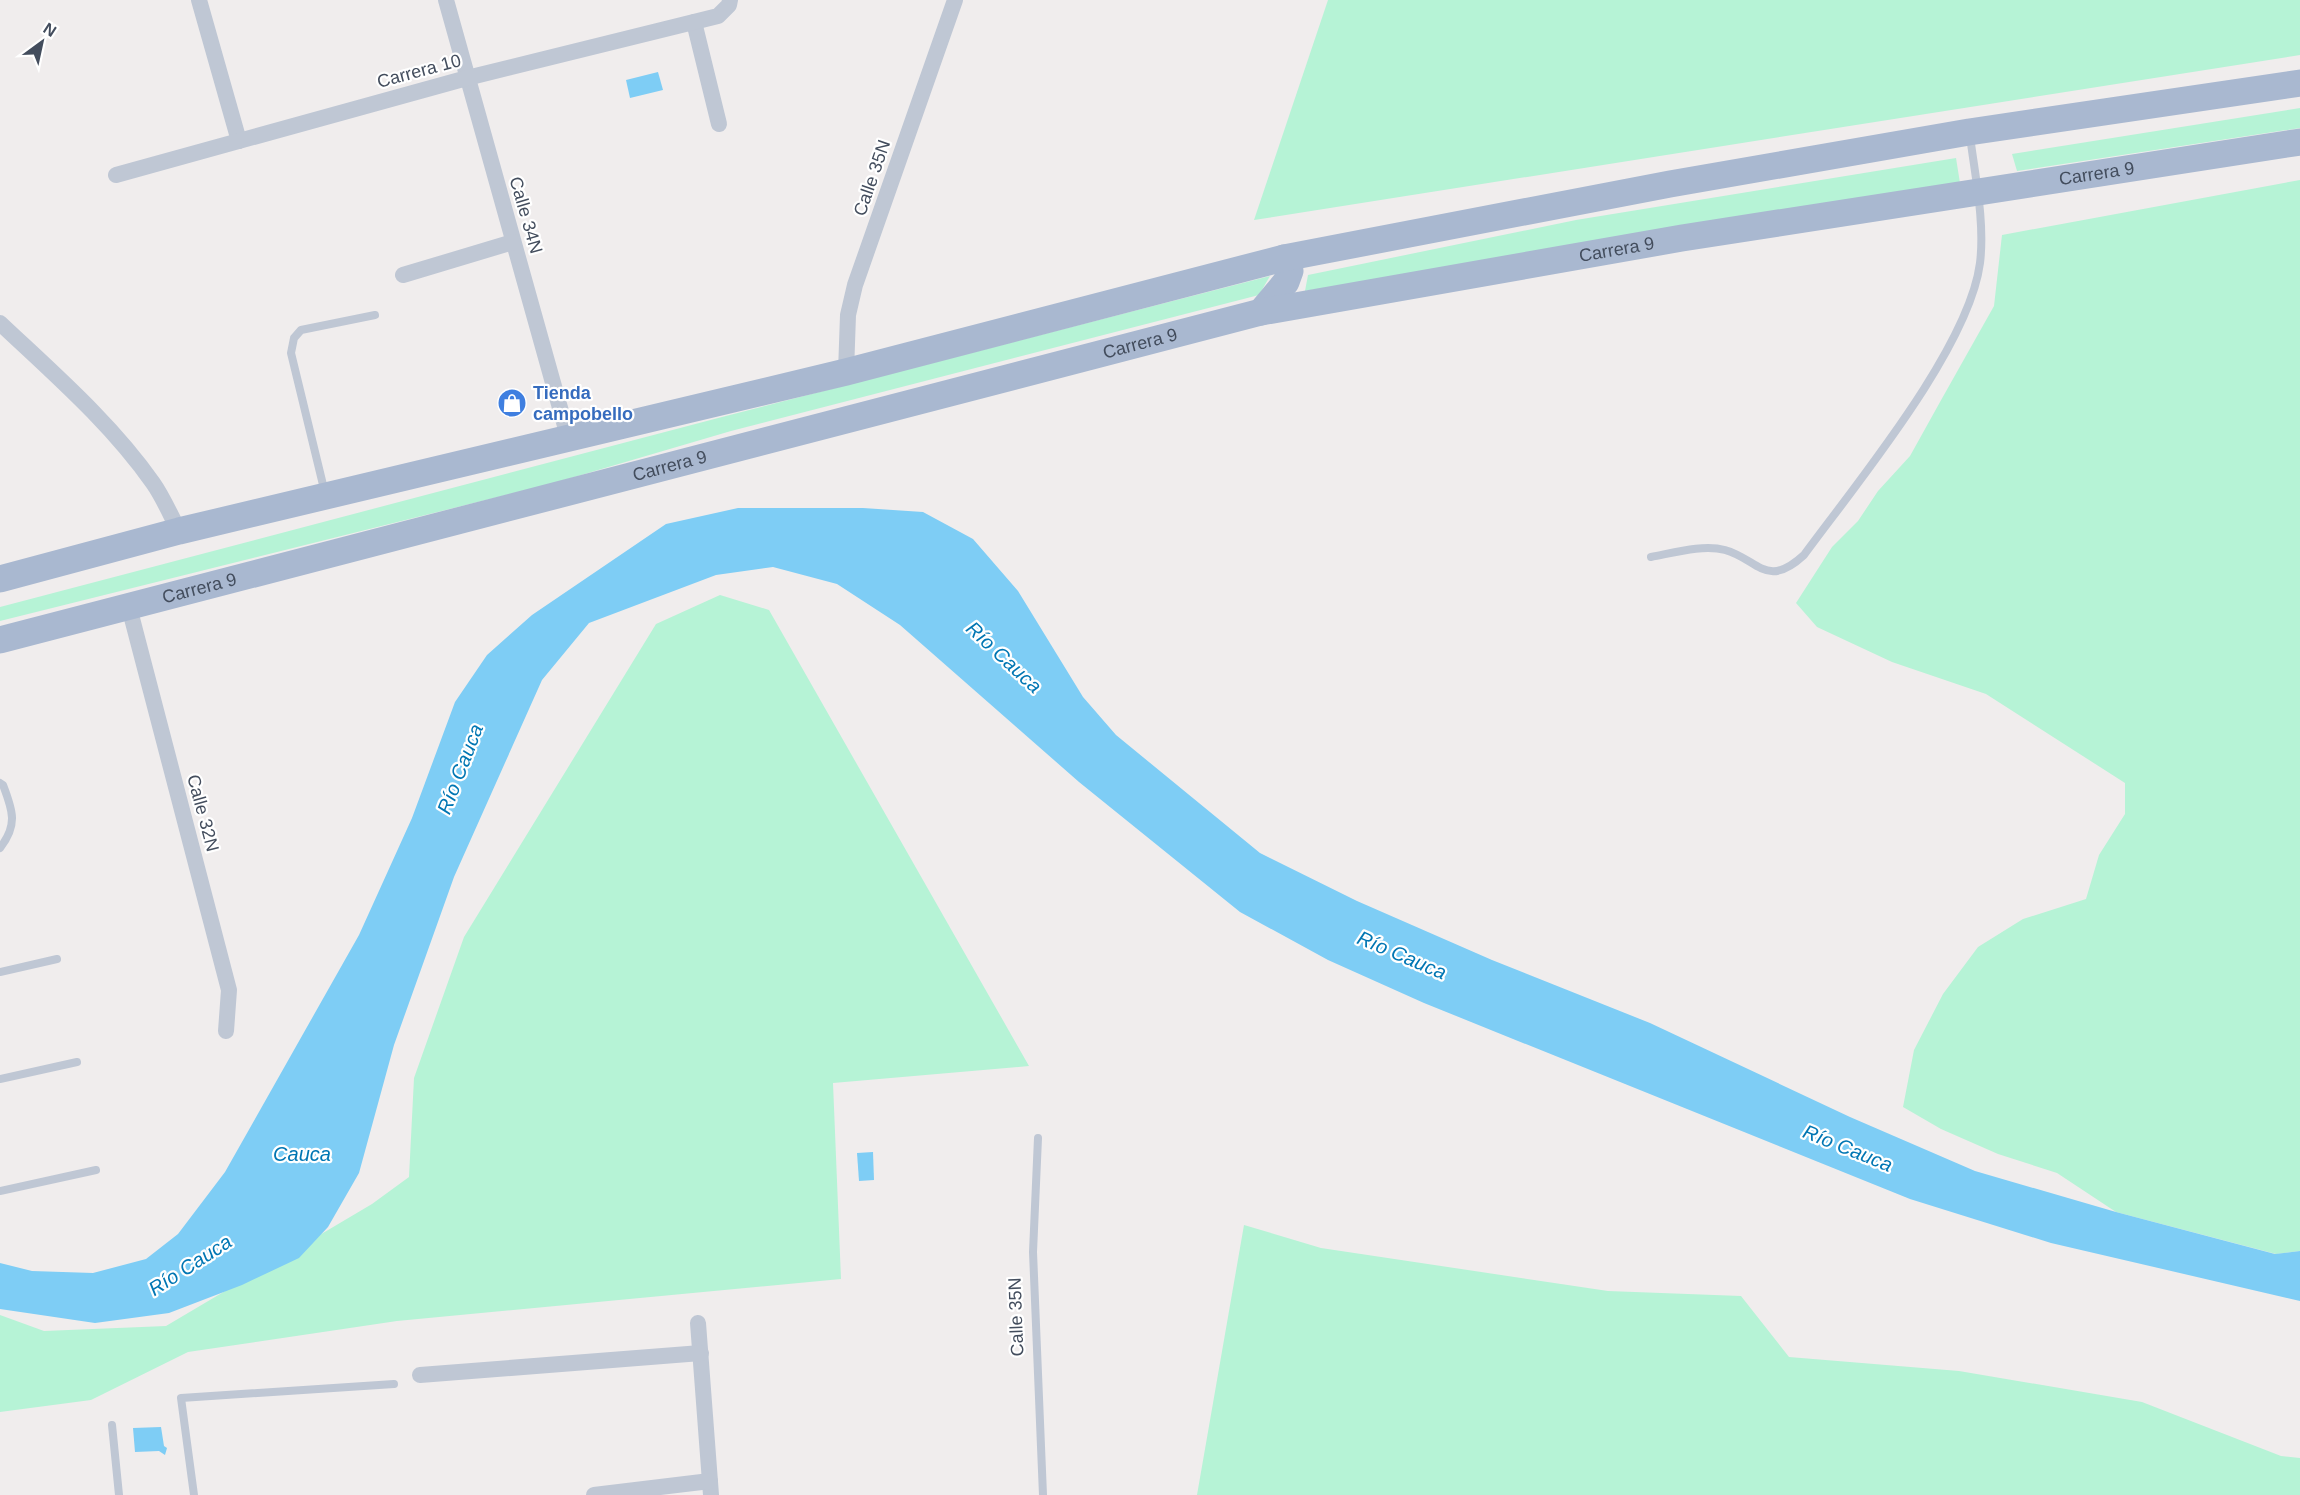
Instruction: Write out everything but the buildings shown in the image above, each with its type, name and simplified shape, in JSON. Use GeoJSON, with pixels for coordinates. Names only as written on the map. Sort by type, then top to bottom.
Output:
{"type":"FeatureCollection","features":[{"type":"Feature","properties":{"kind":"main road"},"geometry":{"type":"LineString","coordinates":[[0,579],[179,531],[569,440],[846,372],[1284,258],[1671,184],[1969,132],[2300,83]]}},
{"type":"Feature","properties":{"kind":"main road","name":"Carrera 9"},"geometry":{"type":"LineString","coordinates":[[0,640],[1261,312],[1682,238],[2300,142]]}},
{"type":"Feature","properties":{"kind":"main road"},"geometry":{"type":"LineString","coordinates":[[1261,312],[1286,282],[1290,271],[1284,258]]}},
{"type":"Feature","properties":{"kind":"street"},"geometry":{"type":"LineString","coordinates":[[199,0],[239,141]]}},
{"type":"Feature","properties":{"kind":"street","name":"Calle 34N"},"geometry":{"type":"LineString","coordinates":[[446,0],[569,440]]}},
{"type":"Feature","properties":{"kind":"street","name":"Calle 35N"},"geometry":{"type":"LineString","coordinates":[[846,372],[848,315],[855,285],[955,0]]}},
{"type":"Feature","properties":{"kind":"street","name":"Carrera 10"},"geometry":{"type":"LineString","coordinates":[[116,175],[467,78],[718,16],[730,3]]}},
{"type":"Feature","properties":{"kind":"street"},"geometry":{"type":"LineString","coordinates":[[694,22],[719,124]]}},
{"type":"Feature","properties":{"kind":"street"},"geometry":{"type":"LineString","coordinates":[[404,275],[513,242]]}},
{"type":"Feature","properties":{"kind":"street"},"geometry":{"type":"LineString","coordinates":[[0,323],[68,386],[122,445],[154,484],[179,531]]}},
{"type":"Feature","properties":{"kind":"street","name":"Calle 32N"},"geometry":{"type":"LineString","coordinates":[[129,607],[229,990],[226,1031]]}},
{"type":"Feature","properties":{"kind":"street"},"geometry":{"type":"LineString","coordinates":[[594,1495],[711,1488],[698,1323]]}},
{"type":"Feature","properties":{"kind":"street"},"geometry":{"type":"LineString","coordinates":[[420,1375],[701,1353]]}},
{"type":"Feature","properties":{"kind":"lane"},"geometry":{"type":"LineString","coordinates":[[1651,556],[1710,548],[1725,550],[1752,566],[1765,570],[1781,570],[1804,555],[1932,374],[1964,318],[1976,284],[1980,262],[1977,191],[1969,132]]}},
{"type":"Feature","properties":{"kind":"lane"},"geometry":{"type":"LineString","coordinates":[[326,496],[291,353],[294,338],[301,330],[375,315]]}},
{"type":"Feature","properties":{"kind":"lane"},"geometry":{"type":"LineString","coordinates":[[0,783],[3,785],[12,808],[12,833],[0,848]]}},
{"type":"Feature","properties":{"kind":"lane"},"geometry":{"type":"LineString","coordinates":[[0,972],[57,959]]}},
{"type":"Feature","properties":{"kind":"lane"},"geometry":{"type":"LineString","coordinates":[[0,1079],[77,1062]]}},
{"type":"Feature","properties":{"kind":"lane","name":"Calle 35N"},"geometry":{"type":"LineString","coordinates":[[1038,1138],[1033,1252],[1043,1495]]}},
{"type":"Feature","properties":{"kind":"lane"},"geometry":{"type":"LineString","coordinates":[[0,1191],[96,1170]]}},
{"type":"Feature","properties":{"kind":"lane"},"geometry":{"type":"LineString","coordinates":[[194,1495],[181,1398],[394,1384]]}},
{"type":"Feature","properties":{"kind":"lane"},"geometry":{"type":"LineString","coordinates":[[112,1425],[119,1495]]}},
{"type":"Feature","properties":{"kind":"green space"},"geometry":{"type":"Polygon","coordinates":[[[1328,0],[2300,0],[2300,55],[1254,220],[1328,0]]]}},
{"type":"Feature","properties":{"kind":"green space"},"geometry":{"type":"Polygon","coordinates":[[[2300,108],[2300,128],[2017,171],[2012,154],[2300,108]]]}},
{"type":"Feature","properties":{"kind":"green space"},"geometry":{"type":"Polygon","coordinates":[[[1956,158],[1960,183],[1305,291],[1308,275],[1576,220],[1956,158]]]}},
{"type":"Feature","properties":{"kind":"green space"},"geometry":{"type":"Polygon","coordinates":[[[2300,180],[2300,1251],[2276,1254],[2116,1212],[2057,1173],[1998,1154],[1941,1129],[1903,1107],[1914,1050],[1943,994],[1978,947],[2023,919],[2086,899],[2099,855],[2125,814],[2125,783],[1986,694],[1892,662],[1817,627],[1796,603],[1832,547],[1858,521],[1878,491],[1910,456],[1994,306],[2002,235],[2300,180]]]}},
{"type":"Feature","properties":{"kind":"green space"},"geometry":{"type":"Polygon","coordinates":[[[1270,276],[1259,295],[731,431],[554,483],[0,621],[0,607],[1270,276]]]}},
{"type":"Feature","properties":{"kind":"green space"},"geometry":{"type":"Polygon","coordinates":[[[720,595],[769,610],[1029,1066],[833,1083],[841,1279],[397,1321],[188,1352],[91,1400],[0,1412],[0,1315],[44,1331],[166,1326],[372,1204],[409,1177],[414,1078],[464,937],[656,624],[720,595]]]}},
{"type":"Feature","properties":{"kind":"green space"},"geometry":{"type":"Polygon","coordinates":[[[1244,1225],[1321,1248],[1608,1291],[1741,1296],[1789,1357],[1959,1371],[2142,1402],[2281,1456],[2300,1458],[2300,1495],[1197,1495],[1244,1225]]]}},
{"type":"Feature","properties":{"kind":"water"},"geometry":{"type":"Polygon","coordinates":[[[658,72],[663,90],[630,98],[626,80],[658,72]]]}},
{"type":"Feature","properties":{"kind":"water","name":"Cauca"},"geometry":{"type":"Polygon","coordinates":[[[738,508],[863,508],[923,512],[973,539],[1018,591],[1083,697],[1116,735],[1260,853],[1357,901],[1492,960],[1650,1023],[1850,1117],[1975,1171],[2116,1212],[2275,1254],[2300,1251],[2300,1301],[2051,1243],[1910,1199],[1424,1003],[1328,960],[1240,912],[1079,782],[900,625],[837,584],[773,567],[716,575],[589,623],[542,680],[454,877],[394,1045],[359,1173],[328,1227],[299,1258],[242,1285],[169,1313],[95,1323],[0,1309],[0,1263],[32,1271],[93,1273],[146,1259],[178,1234],[225,1172],[359,935],[412,818],[455,702],[487,655],[532,615],[666,524],[738,508]]]}},
{"type":"Feature","properties":{"kind":"water"},"geometry":{"type":"Polygon","coordinates":[[[873,1152],[874,1180],[859,1181],[857,1153],[873,1152]]]}},
{"type":"Feature","properties":{"kind":"water"},"geometry":{"type":"Polygon","coordinates":[[[161,1427],[164,1446],[167,1448],[165,1455],[159,1451],[135,1452],[133,1428],[161,1427]]]}},
{"type":"Feature","properties":{"kind":"place","name":"Tienda campobello"},"geometry":{"type":"Point","coordinates":[512,403]}},
{"type":"Feature","properties":{"kind":"water label","name":"Río Cauca"},"geometry":{"type":"Point","coordinates":[1004,657]}},
{"type":"Feature","properties":{"kind":"water label","name":"Río Cauca"},"geometry":{"type":"Point","coordinates":[460,769]}},
{"type":"Feature","properties":{"kind":"water label","name":"Río Cauca"},"geometry":{"type":"Point","coordinates":[1402,955]}},
{"type":"Feature","properties":{"kind":"water label","name":"Río Cauca"},"geometry":{"type":"Point","coordinates":[1848,1148]}},
{"type":"Feature","properties":{"kind":"water label","name":"Río Cauca"},"geometry":{"type":"Point","coordinates":[190,1265]}}]}
